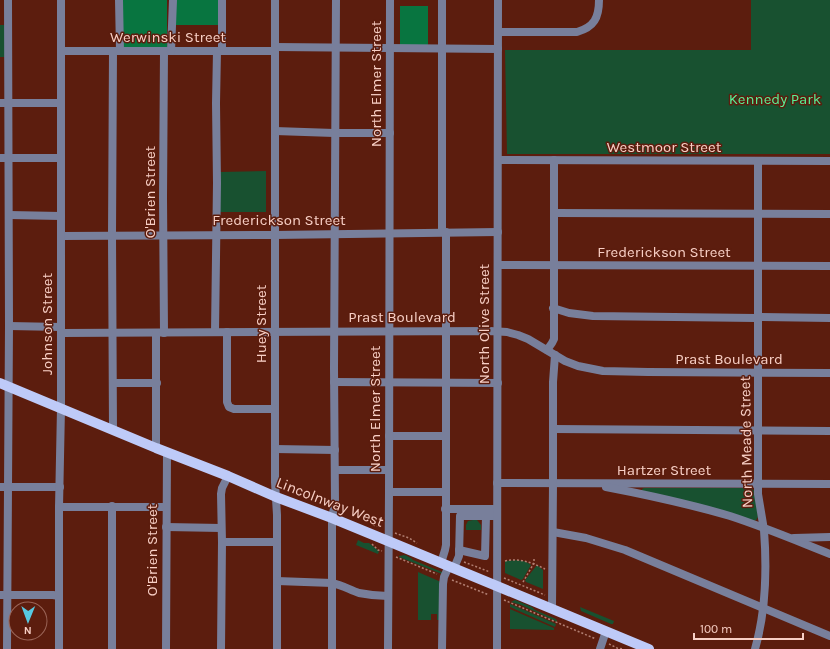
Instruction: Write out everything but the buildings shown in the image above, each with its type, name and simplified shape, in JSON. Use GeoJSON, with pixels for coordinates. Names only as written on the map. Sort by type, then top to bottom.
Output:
{"type":"FeatureCollection","features":[{"type":"Feature","properties":{"kind":"main road","name":"Lincolnway West"},"geometry":{"type":"LineString","coordinates":[[4,384],[156,448],[332,518],[649,649]]}},
{"type":"Feature","properties":{"kind":"street"},"geometry":{"type":"LineString","coordinates":[[7,649],[4,595],[4,384],[9,326],[9,215],[4,158],[4,103],[8,0]]}},
{"type":"Feature","properties":{"kind":"street","name":"Johnson Street"},"geometry":{"type":"LineString","coordinates":[[59,649],[61,408],[61,0]]}},
{"type":"Feature","properties":{"kind":"street"},"geometry":{"type":"LineString","coordinates":[[113,430],[112,235],[116,51],[119,0]]}},
{"type":"Feature","properties":{"kind":"street","name":"O'Brien Street"},"geometry":{"type":"LineString","coordinates":[[156,448],[157,383],[164,235],[167,51],[172,0]]}},
{"type":"Feature","properties":{"kind":"street"},"geometry":{"type":"LineString","coordinates":[[215,332],[217,183],[216,104],[222,0]]}},
{"type":"Feature","properties":{"kind":"street","name":"Huey Street"},"geometry":{"type":"LineString","coordinates":[[275,0],[275,449],[277,515],[277,649]]}},
{"type":"Feature","properties":{"kind":"street"},"geometry":{"type":"LineString","coordinates":[[332,649],[332,518],[335,503],[334,133],[336,0]]}},
{"type":"Feature","properties":{"kind":"street","name":"North Elmer Street"},"geometry":{"type":"LineString","coordinates":[[388,649],[390,0]]}},
{"type":"Feature","properties":{"kind":"street"},"geometry":{"type":"LineString","coordinates":[[442,0],[446,436],[445,509],[448,566],[443,581],[442,649]]}},
{"type":"Feature","properties":{"kind":"street","name":"North Olive Street"},"geometry":{"type":"LineString","coordinates":[[496,649],[498,0]]}},
{"type":"Feature","properties":{"kind":"street"},"geometry":{"type":"LineString","coordinates":[[498,32],[577,32],[590,26],[595,20],[599,0]]}},
{"type":"Feature","properties":{"kind":"street","name":"Werwinski Street"},"geometry":{"type":"LineString","coordinates":[[61,51],[220,51],[336,48],[498,49]]}},
{"type":"Feature","properties":{"kind":"street"},"geometry":{"type":"LineString","coordinates":[[4,103],[61,103]]}},
{"type":"Feature","properties":{"kind":"street"},"geometry":{"type":"LineString","coordinates":[[275,131],[334,133],[390,132]]}},
{"type":"Feature","properties":{"kind":"street"},"geometry":{"type":"LineString","coordinates":[[4,158],[61,158]]}},
{"type":"Feature","properties":{"kind":"street","name":"Westmoor Street"},"geometry":{"type":"LineString","coordinates":[[498,160],[830,161]]}},
{"type":"Feature","properties":{"kind":"street"},"geometry":{"type":"LineString","coordinates":[[547,350],[554,339],[554,160]]}},
{"type":"Feature","properties":{"kind":"street","name":"North Meade Street"},"geometry":{"type":"LineString","coordinates":[[754,649],[759,634],[763,608],[765,573],[763,528],[758,494],[758,161]]}},
{"type":"Feature","properties":{"kind":"street"},"geometry":{"type":"LineString","coordinates":[[555,213],[830,214]]}},
{"type":"Feature","properties":{"kind":"street"},"geometry":{"type":"LineString","coordinates":[[9,215],[61,216]]}},
{"type":"Feature","properties":{"kind":"street","name":"Frederickson Street"},"geometry":{"type":"LineString","coordinates":[[61,236],[498,232]]}},
{"type":"Feature","properties":{"kind":"street","name":"Frederickson Street"},"geometry":{"type":"LineString","coordinates":[[498,266],[830,266]]}},
{"type":"Feature","properties":{"kind":"street"},"geometry":{"type":"LineString","coordinates":[[553,308],[569,313],[593,316],[830,318]]}},
{"type":"Feature","properties":{"kind":"street","name":"Prast Boulevard"},"geometry":{"type":"LineString","coordinates":[[9,326],[112,333],[389,330],[498,331],[518,335],[528,339],[555,355],[578,366],[592,370],[648,372],[830,373]]}},
{"type":"Feature","properties":{"kind":"street"},"geometry":{"type":"LineString","coordinates":[[226,332],[227,405],[234,409],[275,409]]}},
{"type":"Feature","properties":{"kind":"street"},"geometry":{"type":"LineString","coordinates":[[552,609],[553,382],[555,355]]}},
{"type":"Feature","properties":{"kind":"street"},"geometry":{"type":"LineString","coordinates":[[334,382],[498,383]]}},
{"type":"Feature","properties":{"kind":"street"},"geometry":{"type":"LineString","coordinates":[[113,383],[157,383]]}},
{"type":"Feature","properties":{"kind":"street"},"geometry":{"type":"LineString","coordinates":[[553,429],[830,431]]}},
{"type":"Feature","properties":{"kind":"street"},"geometry":{"type":"LineString","coordinates":[[389,436],[446,436]]}},
{"type":"Feature","properties":{"kind":"street"},"geometry":{"type":"LineString","coordinates":[[275,449],[335,450]]}},
{"type":"Feature","properties":{"kind":"street","name":"O'Brien Street"},"geometry":{"type":"LineString","coordinates":[[166,649],[167,452]]}},
{"type":"Feature","properties":{"kind":"street"},"geometry":{"type":"LineString","coordinates":[[335,470],[389,470]]}},
{"type":"Feature","properties":{"kind":"street"},"geometry":{"type":"LineString","coordinates":[[222,649],[221,494],[222,488],[228,476]]}},
{"type":"Feature","properties":{"kind":"street","name":"Hartzer Street"},"geometry":{"type":"LineString","coordinates":[[497,483],[830,484]]}},
{"type":"Feature","properties":{"kind":"street"},"geometry":{"type":"LineString","coordinates":[[585,483],[694,506],[763,528],[830,554]]}},
{"type":"Feature","properties":{"kind":"street"},"geometry":{"type":"LineString","coordinates":[[4,487],[60,487]]}},
{"type":"Feature","properties":{"kind":"street"},"geometry":{"type":"LineString","coordinates":[[389,492],[445,492]]}},
{"type":"Feature","properties":{"kind":"street"},"geometry":{"type":"LineString","coordinates":[[112,506],[112,649]]}},
{"type":"Feature","properties":{"kind":"street"},"geometry":{"type":"LineString","coordinates":[[59,507],[166,507]]}},
{"type":"Feature","properties":{"kind":"street"},"geometry":{"type":"LineString","coordinates":[[445,509],[497,513]]}},
{"type":"Feature","properties":{"kind":"street"},"geometry":{"type":"LineString","coordinates":[[448,566],[459,556],[460,516],[486,516],[497,513]]}},
{"type":"Feature","properties":{"kind":"street"},"geometry":{"type":"LineString","coordinates":[[459,550],[486,556],[486,516]]}},
{"type":"Feature","properties":{"kind":"street"},"geometry":{"type":"LineString","coordinates":[[166,527],[222,528]]}},
{"type":"Feature","properties":{"kind":"street"},"geometry":{"type":"LineString","coordinates":[[553,532],[581,537],[625,550],[830,636]]}},
{"type":"Feature","properties":{"kind":"street"},"geometry":{"type":"LineString","coordinates":[[791,538],[830,537]]}},
{"type":"Feature","properties":{"kind":"street"},"geometry":{"type":"LineString","coordinates":[[222,542],[277,542]]}},
{"type":"Feature","properties":{"kind":"street"},"geometry":{"type":"LineString","coordinates":[[277,581],[332,583],[371,595],[388,596]]}},
{"type":"Feature","properties":{"kind":"street"},"geometry":{"type":"LineString","coordinates":[[4,595],[60,596]]}},
{"type":"Feature","properties":{"kind":"street"},"geometry":{"type":"LineString","coordinates":[[600,649],[606,631]]}},
{"type":"Feature","properties":{"kind":"path"},"geometry":{"type":"LineString","coordinates":[[370,542],[378,550],[383,552]]}},
{"type":"Feature","properties":{"kind":"path"},"geometry":{"type":"LineString","coordinates":[[523,582],[534,564],[534,558]]}},
{"type":"Feature","properties":{"kind":"path"},"geometry":{"type":"LineString","coordinates":[[504,561],[512,559],[517,560],[534,564],[552,572]]}},
{"type":"Feature","properties":{"kind":"path"},"geometry":{"type":"LineString","coordinates":[[504,578],[549,597]]}},
{"type":"Feature","properties":{"kind":"path"},"geometry":{"type":"LineString","coordinates":[[509,602],[597,640]]}},
{"type":"Feature","properties":{"kind":"path"},"geometry":{"type":"LineString","coordinates":[[607,644],[624,649]]}},
{"type":"Feature","properties":{"kind":"green space"},"geometry":{"type":"Polygon","coordinates":[[[122,0],[167,0],[167,48],[122,47],[122,0]]]}},
{"type":"Feature","properties":{"kind":"green space"},"geometry":{"type":"Polygon","coordinates":[[[176,0],[220,0],[220,25],[174,25],[176,0]]]}},
{"type":"Feature","properties":{"kind":"green space","name":"Kennedy Park"},"geometry":{"type":"Polygon","coordinates":[[[751,0],[830,0],[830,154],[507,154],[505,50],[751,50],[751,0]]]}},
{"type":"Feature","properties":{"kind":"green space"},"geometry":{"type":"Polygon","coordinates":[[[400,6],[428,6],[428,47],[400,47],[400,6]]]}},
{"type":"Feature","properties":{"kind":"green space"},"geometry":{"type":"Polygon","coordinates":[[[0,25],[6,25],[5,57],[0,57],[0,25]]]}},
{"type":"Feature","properties":{"kind":"green space"},"geometry":{"type":"Polygon","coordinates":[[[266,171],[266,212],[220,212],[220,172],[266,171]]]}},
{"type":"Feature","properties":{"kind":"green space"},"geometry":{"type":"Polygon","coordinates":[[[644,488],[750,488],[755,492],[758,517],[754,521],[642,491],[644,488]]]}},
{"type":"Feature","properties":{"kind":"green space"},"geometry":{"type":"Polygon","coordinates":[[[477,520],[481,525],[481,530],[466,530],[468,521],[477,520]]]}},
{"type":"Feature","properties":{"kind":"green space"},"geometry":{"type":"Polygon","coordinates":[[[358,540],[364,543],[369,543],[379,551],[378,554],[356,545],[358,540]]]}},
{"type":"Feature","properties":{"kind":"green space"},"geometry":{"type":"Polygon","coordinates":[[[405,555],[413,560],[442,572],[442,574],[399,557],[405,555]]]}},
{"type":"Feature","properties":{"kind":"green space"},"geometry":{"type":"Polygon","coordinates":[[[505,561],[522,561],[531,565],[521,580],[505,573],[505,561]]]}},
{"type":"Feature","properties":{"kind":"green space"},"geometry":{"type":"Polygon","coordinates":[[[537,565],[543,570],[543,589],[526,582],[525,580],[537,565]]]}},
{"type":"Feature","properties":{"kind":"green space"},"geometry":{"type":"Polygon","coordinates":[[[418,572],[441,582],[441,620],[437,620],[437,614],[431,614],[431,620],[418,620],[418,572]]]}},
{"type":"Feature","properties":{"kind":"green space"},"geometry":{"type":"Polygon","coordinates":[[[515,600],[556,619],[557,622],[521,605],[511,602],[515,600]]]}},
{"type":"Feature","properties":{"kind":"green space"},"geometry":{"type":"Polygon","coordinates":[[[510,604],[556,624],[555,627],[510,607],[510,604]]]}},
{"type":"Feature","properties":{"kind":"green space"},"geometry":{"type":"Polygon","coordinates":[[[580,607],[614,621],[613,624],[581,611],[580,607]]]}},
{"type":"Feature","properties":{"kind":"green space"},"geometry":{"type":"Polygon","coordinates":[[[510,609],[554,628],[554,630],[510,629],[510,609]]]}}]}
